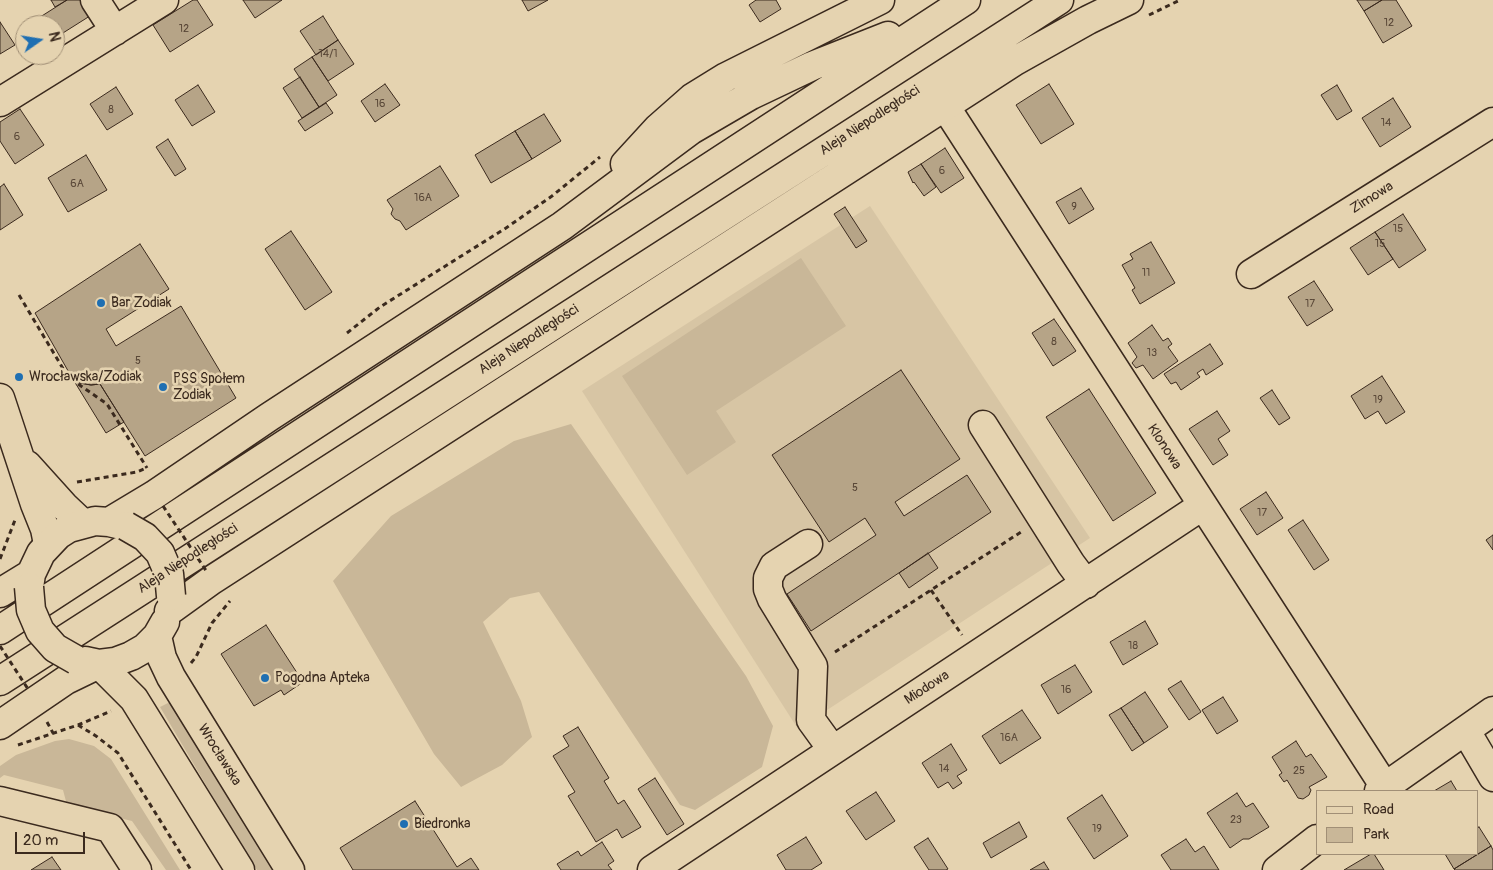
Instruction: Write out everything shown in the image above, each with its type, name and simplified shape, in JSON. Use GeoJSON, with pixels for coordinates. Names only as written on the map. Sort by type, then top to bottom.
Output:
{"type":"FeatureCollection","features":[{"type":"Feature","properties":{"kind":"main road"},"geometry":{"type":"LineString","coordinates":[[95,0],[115,31]]}},
{"type":"Feature","properties":{"kind":"main road"},"geometry":{"type":"LineString","coordinates":[[0,102],[164,0]]}},
{"type":"Feature","properties":{"kind":"main road"},"geometry":{"type":"LineString","coordinates":[[240,870],[134,699],[88,662],[55,648],[40,631],[31,610],[30,581],[35,563],[48,544],[69,528],[106,524],[154,494],[562,226],[691,130],[743,100],[812,66],[875,42],[965,0]]}},
{"type":"Feature","properties":{"kind":"main road"},"geometry":{"type":"LineString","coordinates":[[0,630],[965,0]]}},
{"type":"Feature","properties":{"kind":"main road","name":"Aleja Niepodległości"},"geometry":{"type":"LineString","coordinates":[[0,680],[1059,0]]}},
{"type":"Feature","properties":{"kind":"main road"},"geometry":{"type":"LineString","coordinates":[[992,44],[1078,0]]}},
{"type":"Feature","properties":{"kind":"main road"},"geometry":{"type":"LineString","coordinates":[[170,604],[220,574],[1015,61],[1088,20],[1129,0]]}},
{"type":"Feature","properties":{"kind":"main road"},"geometry":{"type":"LineString","coordinates":[[562,226],[610,182],[658,128],[692,98],[726,77],[876,1]]}},
{"type":"Feature","properties":{"kind":"main road","name":"Klonowa"},"geometry":{"type":"LineString","coordinates":[[945,106],[1382,789]]}},
{"type":"Feature","properties":{"kind":"main road","name":"Zimowa"},"geometry":{"type":"LineString","coordinates":[[1251,274],[1493,122]]}},
{"type":"Feature","properties":{"kind":"main road"},"geometry":{"type":"LineString","coordinates":[[0,398],[21,458],[34,504],[45,529],[48,544]]}},
{"type":"Feature","properties":{"kind":"main road"},"geometry":{"type":"LineString","coordinates":[[983,425],[1086,584]]}},
{"type":"Feature","properties":{"kind":"main road"},"geometry":{"type":"LineString","coordinates":[[5,736],[88,662],[115,662],[145,648],[157,636],[170,604],[169,574],[160,553],[145,537],[106,524],[64,506],[21,458]]}},
{"type":"Feature","properties":{"kind":"main road","name":"Miodowa"},"geometry":{"type":"LineString","coordinates":[[652,870],[832,749],[1086,584],[1202,506]]}},
{"type":"Feature","properties":{"kind":"main road"},"geometry":{"type":"LineString","coordinates":[[808,544],[774,566],[768,578],[768,589],[772,600],[813,666],[811,720],[832,749]]}},
{"type":"Feature","properties":{"kind":"main road"},"geometry":{"type":"LineString","coordinates":[[0,593],[30,581]]}},
{"type":"Feature","properties":{"kind":"main road","name":"Wrocławska"},"geometry":{"type":"LineString","coordinates":[[157,636],[162,658],[171,677],[290,870]]}},
{"type":"Feature","properties":{"kind":"main road"},"geometry":{"type":"LineString","coordinates":[[1382,789],[1493,711]]}},
{"type":"Feature","properties":{"kind":"main road"},"geometry":{"type":"LineString","coordinates":[[1466,731],[1493,777]]}},
{"type":"Feature","properties":{"kind":"main road"},"geometry":{"type":"LineString","coordinates":[[0,800],[110,828],[137,870]]}},
{"type":"Feature","properties":{"kind":"main road"},"geometry":{"type":"LineString","coordinates":[[1277,870],[1316,840]]}},
{"type":"Feature","properties":{"kind":"path"},"geometry":{"type":"LineString","coordinates":[[342,337],[380,307],[506,228],[552,196],[602,155]]}},
{"type":"Feature","properties":{"kind":"path"},"geometry":{"type":"LineString","coordinates":[[19,295],[68,377],[107,404],[147,468]]}},
{"type":"Feature","properties":{"kind":"path"},"geometry":{"type":"LineString","coordinates":[[137,472],[155,462]]}},
{"type":"Feature","properties":{"kind":"path"},"geometry":{"type":"LineString","coordinates":[[164,506],[207,572]]}},
{"type":"Feature","properties":{"kind":"path"},"geometry":{"type":"LineString","coordinates":[[813,666],[1042,518]]}},
{"type":"Feature","properties":{"kind":"path"},"geometry":{"type":"LineString","coordinates":[[931,590],[962,636]]}},
{"type":"Feature","properties":{"kind":"path"},"geometry":{"type":"LineString","coordinates":[[0,646],[28,689]]}},
{"type":"Feature","properties":{"kind":"path"},"geometry":{"type":"LineString","coordinates":[[78,725],[118,753],[191,870]]}},
{"type":"Feature","properties":{"kind":"path"},"geometry":{"type":"LineString","coordinates":[[5,736],[53,733]]}},
{"type":"Feature","properties":{"kind":"shaded area"},"geometry":{"type":"Polygon","coordinates":[[[870,206],[1090,538],[798,729],[582,391],[870,206]]]}},
{"type":"Feature","properties":{"kind":"green space"},"geometry":{"type":"Polygon","coordinates":[[[801,258],[846,326],[716,411],[736,442],[687,475],[622,376],[801,258]]]}},
{"type":"Feature","properties":{"kind":"green space"},"geometry":{"type":"Polygon","coordinates":[[[571,424],[746,676],[773,726],[762,767],[695,810],[680,805],[539,592],[510,598],[483,622],[521,701],[532,737],[502,765],[461,787],[434,754],[333,581],[391,516],[514,441],[571,424]]]}},
{"type":"Feature","properties":{"kind":"green space"},"geometry":{"type":"Polygon","coordinates":[[[172,701],[274,870],[257,870],[242,846],[160,707],[172,701]]]}},
{"type":"Feature","properties":{"kind":"green space"},"geometry":{"type":"Polygon","coordinates":[[[69,739],[94,746],[111,759],[180,870],[166,870],[132,821],[67,805],[63,790],[4,775],[0,778],[0,766],[16,755],[55,741],[69,739]]]}},
{"type":"Feature","properties":{"kind":"building"},"geometry":{"type":"Polygon","coordinates":[[[51,0],[67,0],[55,7],[51,0]]]}},
{"type":"Feature","properties":{"kind":"building"},"geometry":{"type":"Polygon","coordinates":[[[67,0],[84,0],[93,14],[65,32],[65,15],[43,15],[67,0]]]}},
{"type":"Feature","properties":{"kind":"building"},"geometry":{"type":"Polygon","coordinates":[[[193,0],[197,0],[213,25],[170,52],[153,25],[193,0]]]}},
{"type":"Feature","properties":{"kind":"building"},"geometry":{"type":"Polygon","coordinates":[[[243,0],[282,0],[255,18],[243,0]]]}},
{"type":"Feature","properties":{"kind":"building"},"geometry":{"type":"Polygon","coordinates":[[[522,0],[548,0],[528,11],[522,0]]]}},
{"type":"Feature","properties":{"kind":"building"},"geometry":{"type":"Polygon","coordinates":[[[756,0],[776,0],[781,9],[760,22],[749,5],[756,0]]]}},
{"type":"Feature","properties":{"kind":"building"},"geometry":{"type":"Polygon","coordinates":[[[1357,0],[1382,0],[1364,11],[1357,0]]]}},
{"type":"Feature","properties":{"kind":"building"},"geometry":{"type":"Polygon","coordinates":[[[1382,0],[1396,0],[1412,26],[1383,43],[1364,11],[1382,0]]]}},
{"type":"Feature","properties":{"kind":"building"},"geometry":{"type":"Polygon","coordinates":[[[323,16],[338,40],[316,55],[300,31],[323,16]]]}},
{"type":"Feature","properties":{"kind":"building"},"geometry":{"type":"Polygon","coordinates":[[[0,22],[15,45],[0,54],[0,22]]]}},
{"type":"Feature","properties":{"kind":"building"},"geometry":{"type":"Polygon","coordinates":[[[338,40],[354,64],[328,81],[312,57],[338,40]]]}},
{"type":"Feature","properties":{"kind":"building"},"geometry":{"type":"Polygon","coordinates":[[[312,57],[337,95],[319,107],[294,69],[312,57]]]}},
{"type":"Feature","properties":{"kind":"building"},"geometry":{"type":"Polygon","coordinates":[[[300,77],[319,107],[302,118],[283,88],[300,77]]]}},
{"type":"Feature","properties":{"kind":"building"},"geometry":{"type":"Polygon","coordinates":[[[385,84],[400,105],[375,122],[361,101],[385,84]]]}},
{"type":"Feature","properties":{"kind":"building"},"geometry":{"type":"Polygon","coordinates":[[[1049,84],[1074,124],[1041,144],[1016,105],[1049,84]]]}},
{"type":"Feature","properties":{"kind":"building"},"geometry":{"type":"Polygon","coordinates":[[[198,85],[215,112],[192,126],[175,100],[198,85]]]}},
{"type":"Feature","properties":{"kind":"building"},"geometry":{"type":"Polygon","coordinates":[[[1337,85],[1352,111],[1337,120],[1321,95],[1337,85]]]}},
{"type":"Feature","properties":{"kind":"building"},"geometry":{"type":"Polygon","coordinates":[[[116,87],[133,114],[107,130],[90,104],[116,87]]]}},
{"type":"Feature","properties":{"kind":"building"},"geometry":{"type":"Polygon","coordinates":[[[1393,98],[1411,127],[1380,147],[1362,118],[1393,98]]]}},
{"type":"Feature","properties":{"kind":"building"},"geometry":{"type":"Polygon","coordinates":[[[326,103],[333,113],[305,131],[298,121],[326,103]]]}},
{"type":"Feature","properties":{"kind":"building"},"geometry":{"type":"Polygon","coordinates":[[[20,109],[44,145],[15,164],[0,141],[0,122],[20,109]]]}},
{"type":"Feature","properties":{"kind":"building"},"geometry":{"type":"Polygon","coordinates":[[[544,114],[561,141],[532,159],[515,131],[544,114]]]}},
{"type":"Feature","properties":{"kind":"building"},"geometry":{"type":"Polygon","coordinates":[[[515,131],[532,159],[491,183],[475,155],[515,131]]]}},
{"type":"Feature","properties":{"kind":"building"},"geometry":{"type":"Polygon","coordinates":[[[168,139],[186,169],[175,176],[156,147],[168,139]]]}},
{"type":"Feature","properties":{"kind":"building"},"geometry":{"type":"Polygon","coordinates":[[[945,148],[964,178],[941,193],[921,164],[945,148]]]}},
{"type":"Feature","properties":{"kind":"building"},"geometry":{"type":"Polygon","coordinates":[[[86,155],[107,190],[68,212],[48,178],[86,155]]]}},
{"type":"Feature","properties":{"kind":"building"},"geometry":{"type":"Polygon","coordinates":[[[921,164],[936,187],[924,196],[913,183],[908,172],[921,164]]]}},
{"type":"Feature","properties":{"kind":"building"},"geometry":{"type":"Polygon","coordinates":[[[440,166],[459,196],[406,230],[400,221],[391,214],[393,209],[387,200],[440,166]]]}},
{"type":"Feature","properties":{"kind":"building"},"geometry":{"type":"Polygon","coordinates":[[[4,184],[23,215],[0,230],[0,187],[4,184]]]}},
{"type":"Feature","properties":{"kind":"building"},"geometry":{"type":"Polygon","coordinates":[[[1081,188],[1094,209],[1069,224],[1056,202],[1081,188]]]}},
{"type":"Feature","properties":{"kind":"building"},"geometry":{"type":"Polygon","coordinates":[[[845,207],[867,241],[856,248],[834,214],[845,207]]]}},
{"type":"Feature","properties":{"kind":"building"},"geometry":{"type":"Polygon","coordinates":[[[1403,214],[1426,250],[1399,268],[1375,232],[1403,214]]]}},
{"type":"Feature","properties":{"kind":"building"},"geometry":{"type":"Polygon","coordinates":[[[291,231],[332,292],[305,310],[265,249],[291,231]]]}},
{"type":"Feature","properties":{"kind":"building"},"geometry":{"type":"Polygon","coordinates":[[[1375,232],[1393,259],[1368,275],[1350,248],[1375,232]]]}},
{"type":"Feature","properties":{"kind":"building"},"geometry":{"type":"Polygon","coordinates":[[[1151,242],[1175,283],[1140,304],[1132,290],[1135,288],[1122,265],[1133,259],[1130,254],[1151,242]]]}},
{"type":"Feature","properties":{"kind":"building"},"geometry":{"type":"Polygon","coordinates":[[[140,244],[169,289],[106,329],[116,346],[181,306],[236,398],[145,456],[100,384],[80,383],[71,376],[35,313],[140,244]]]}},
{"type":"Feature","properties":{"kind":"building"},"geometry":{"type":"Polygon","coordinates":[[[1314,281],[1333,310],[1307,326],[1288,297],[1314,281]]]}},
{"type":"Feature","properties":{"kind":"building"},"geometry":{"type":"Polygon","coordinates":[[[1054,319],[1076,351],[1053,366],[1032,333],[1054,319]]]}},
{"type":"Feature","properties":{"kind":"building"},"geometry":{"type":"Polygon","coordinates":[[[1152,325],[1163,341],[1168,338],[1172,344],[1168,347],[1178,361],[1153,379],[1143,365],[1136,368],[1132,363],[1137,357],[1128,343],[1152,325]]]}},
{"type":"Feature","properties":{"kind":"building"},"geometry":{"type":"Polygon","coordinates":[[[1210,344],[1223,364],[1206,375],[1203,369],[1197,373],[1200,377],[1181,390],[1176,382],[1171,384],[1164,374],[1210,344]]]}},
{"type":"Feature","properties":{"kind":"building"},"geometry":{"type":"Polygon","coordinates":[[[901,370],[960,459],[895,502],[904,516],[967,475],[991,512],[811,631],[787,594],[876,535],[865,518],[829,542],[772,455],[901,370]]]}},
{"type":"Feature","properties":{"kind":"building"},"geometry":{"type":"Polygon","coordinates":[[[71,376],[80,383],[100,384],[124,422],[106,433],[71,376]]]}},
{"type":"Feature","properties":{"kind":"building"},"geometry":{"type":"Polygon","coordinates":[[[1382,376],[1405,412],[1386,424],[1378,411],[1365,419],[1351,396],[1382,376]]]}},
{"type":"Feature","properties":{"kind":"building"},"geometry":{"type":"Polygon","coordinates":[[[1089,389],[1156,493],[1113,521],[1046,417],[1089,389]]]}},
{"type":"Feature","properties":{"kind":"building"},"geometry":{"type":"Polygon","coordinates":[[[1272,390],[1290,418],[1279,425],[1260,398],[1272,390]]]}},
{"type":"Feature","properties":{"kind":"building"},"geometry":{"type":"Polygon","coordinates":[[[1217,411],[1230,431],[1218,439],[1228,455],[1213,465],[1189,429],[1217,411]]]}},
{"type":"Feature","properties":{"kind":"building"},"geometry":{"type":"Polygon","coordinates":[[[1266,492],[1283,518],[1257,535],[1240,509],[1266,492]]]}},
{"type":"Feature","properties":{"kind":"building"},"geometry":{"type":"Polygon","coordinates":[[[1303,520],[1329,560],[1314,570],[1288,530],[1303,520]]]}},
{"type":"Feature","properties":{"kind":"building"},"geometry":{"type":"Polygon","coordinates":[[[1493,535],[1493,550],[1486,540],[1493,535]]]}},
{"type":"Feature","properties":{"kind":"building"},"geometry":{"type":"Polygon","coordinates":[[[928,553],[938,568],[909,588],[899,573],[928,553]]]}},
{"type":"Feature","properties":{"kind":"building"},"geometry":{"type":"Polygon","coordinates":[[[1145,621],[1158,644],[1123,665],[1110,642],[1145,621]]]}},
{"type":"Feature","properties":{"kind":"building"},"geometry":{"type":"Polygon","coordinates":[[[266,625],[303,682],[284,695],[281,690],[254,706],[221,654],[266,625]]]}},
{"type":"Feature","properties":{"kind":"building"},"geometry":{"type":"Polygon","coordinates":[[[1075,665],[1092,692],[1058,714],[1041,685],[1075,665]]]}},
{"type":"Feature","properties":{"kind":"building"},"geometry":{"type":"Polygon","coordinates":[[[1181,681],[1201,712],[1189,720],[1168,689],[1181,681]]]}},
{"type":"Feature","properties":{"kind":"building"},"geometry":{"type":"Polygon","coordinates":[[[1145,692],[1168,727],[1144,743],[1121,708],[1145,692]]]}},
{"type":"Feature","properties":{"kind":"building"},"geometry":{"type":"Polygon","coordinates":[[[1223,697],[1238,721],[1217,734],[1202,710],[1223,697]]]}},
{"type":"Feature","properties":{"kind":"building"},"geometry":{"type":"Polygon","coordinates":[[[1121,708],[1144,743],[1132,751],[1109,715],[1121,708]]]}},
{"type":"Feature","properties":{"kind":"building"},"geometry":{"type":"Polygon","coordinates":[[[1022,710],[1041,738],[1000,764],[982,736],[1022,710]]]}},
{"type":"Feature","properties":{"kind":"building"},"geometry":{"type":"Polygon","coordinates":[[[578,727],[609,778],[604,781],[618,804],[624,800],[641,827],[622,838],[617,829],[596,842],[568,796],[575,792],[553,756],[569,746],[563,736],[578,727]]]}},
{"type":"Feature","properties":{"kind":"building"},"geometry":{"type":"Polygon","coordinates":[[[1296,741],[1306,757],[1311,754],[1327,777],[1309,787],[1311,790],[1309,795],[1303,799],[1298,798],[1287,780],[1284,782],[1279,775],[1282,773],[1272,757],[1296,741]]]}},
{"type":"Feature","properties":{"kind":"building"},"geometry":{"type":"Polygon","coordinates":[[[951,744],[967,770],[957,776],[962,783],[953,789],[948,782],[938,788],[922,763],[951,744]]]}},
{"type":"Feature","properties":{"kind":"building"},"geometry":{"type":"Polygon","coordinates":[[[655,778],[684,824],[667,835],[638,789],[655,778]]]}},
{"type":"Feature","properties":{"kind":"building"},"geometry":{"type":"Polygon","coordinates":[[[1451,781],[1456,790],[1436,790],[1451,781]]]}},
{"type":"Feature","properties":{"kind":"building"},"geometry":{"type":"Polygon","coordinates":[[[876,792],[895,821],[866,840],[846,811],[876,792]]]}},
{"type":"Feature","properties":{"kind":"building"},"geometry":{"type":"Polygon","coordinates":[[[1237,793],[1246,807],[1253,803],[1269,827],[1249,839],[1243,839],[1230,848],[1207,813],[1237,793]]]}},
{"type":"Feature","properties":{"kind":"building"},"geometry":{"type":"Polygon","coordinates":[[[1102,795],[1128,836],[1094,859],[1067,818],[1102,795]]]}},
{"type":"Feature","properties":{"kind":"building","name":"Biedronka"},"geometry":{"type":"Polygon","coordinates":[[[415,801],[457,867],[471,858],[479,870],[353,870],[340,848],[415,801]]]}},
{"type":"Feature","properties":{"kind":"building"},"geometry":{"type":"Polygon","coordinates":[[[1019,822],[1027,837],[991,858],[983,843],[1019,822]]]}},
{"type":"Feature","properties":{"kind":"building"},"geometry":{"type":"Polygon","coordinates":[[[1478,828],[1491,846],[1478,854],[1478,828]]]}},
{"type":"Feature","properties":{"kind":"building"},"geometry":{"type":"Polygon","coordinates":[[[806,837],[822,863],[811,870],[786,870],[777,855],[806,837]]]}},
{"type":"Feature","properties":{"kind":"building"},"geometry":{"type":"Polygon","coordinates":[[[928,838],[948,869],[929,870],[914,847],[928,838]]]}},
{"type":"Feature","properties":{"kind":"building"},"geometry":{"type":"Polygon","coordinates":[[[1186,839],[1195,852],[1204,846],[1219,870],[1171,870],[1161,855],[1186,839]]]}},
{"type":"Feature","properties":{"kind":"building"},"geometry":{"type":"Polygon","coordinates":[[[602,842],[614,861],[608,865],[612,870],[561,870],[557,864],[578,851],[581,856],[602,842]]]}},
{"type":"Feature","properties":{"kind":"building"},"geometry":{"type":"Polygon","coordinates":[[[1491,846],[1493,850],[1493,870],[1454,869],[1478,855],[1491,846]]]}},
{"type":"Feature","properties":{"kind":"building"},"geometry":{"type":"Polygon","coordinates":[[[1369,855],[1375,855],[1384,870],[1344,870],[1369,855]]]}},
{"type":"Feature","properties":{"kind":"building"},"geometry":{"type":"Polygon","coordinates":[[[1446,855],[1477,855],[1454,869],[1446,855]]]}},
{"type":"Feature","properties":{"kind":"building"},"geometry":{"type":"Polygon","coordinates":[[[52,857],[61,870],[31,870],[52,857]]]}},
{"type":"Feature","properties":{"kind":"building"},"geometry":{"type":"Polygon","coordinates":[[[1044,862],[1049,870],[1030,870],[1044,862]]]}},
{"type":"Feature","properties":{"kind":"place","name":"Bar Zodiak"},"geometry":{"type":"Point","coordinates":[101,303]}},
{"type":"Feature","properties":{"kind":"place","name":"Wrocławska/Zodiak"},"geometry":{"type":"Point","coordinates":[19,377]}},
{"type":"Feature","properties":{"kind":"place","name":"PSS Społem Zodiak"},"geometry":{"type":"Point","coordinates":[163,387]}},
{"type":"Feature","properties":{"kind":"place","name":"Pogodna Apteka"},"geometry":{"type":"Point","coordinates":[265,678]}},
{"type":"Feature","properties":{"kind":"place","name":"Biedronka"},"geometry":{"type":"Point","coordinates":[404,824]}}]}
